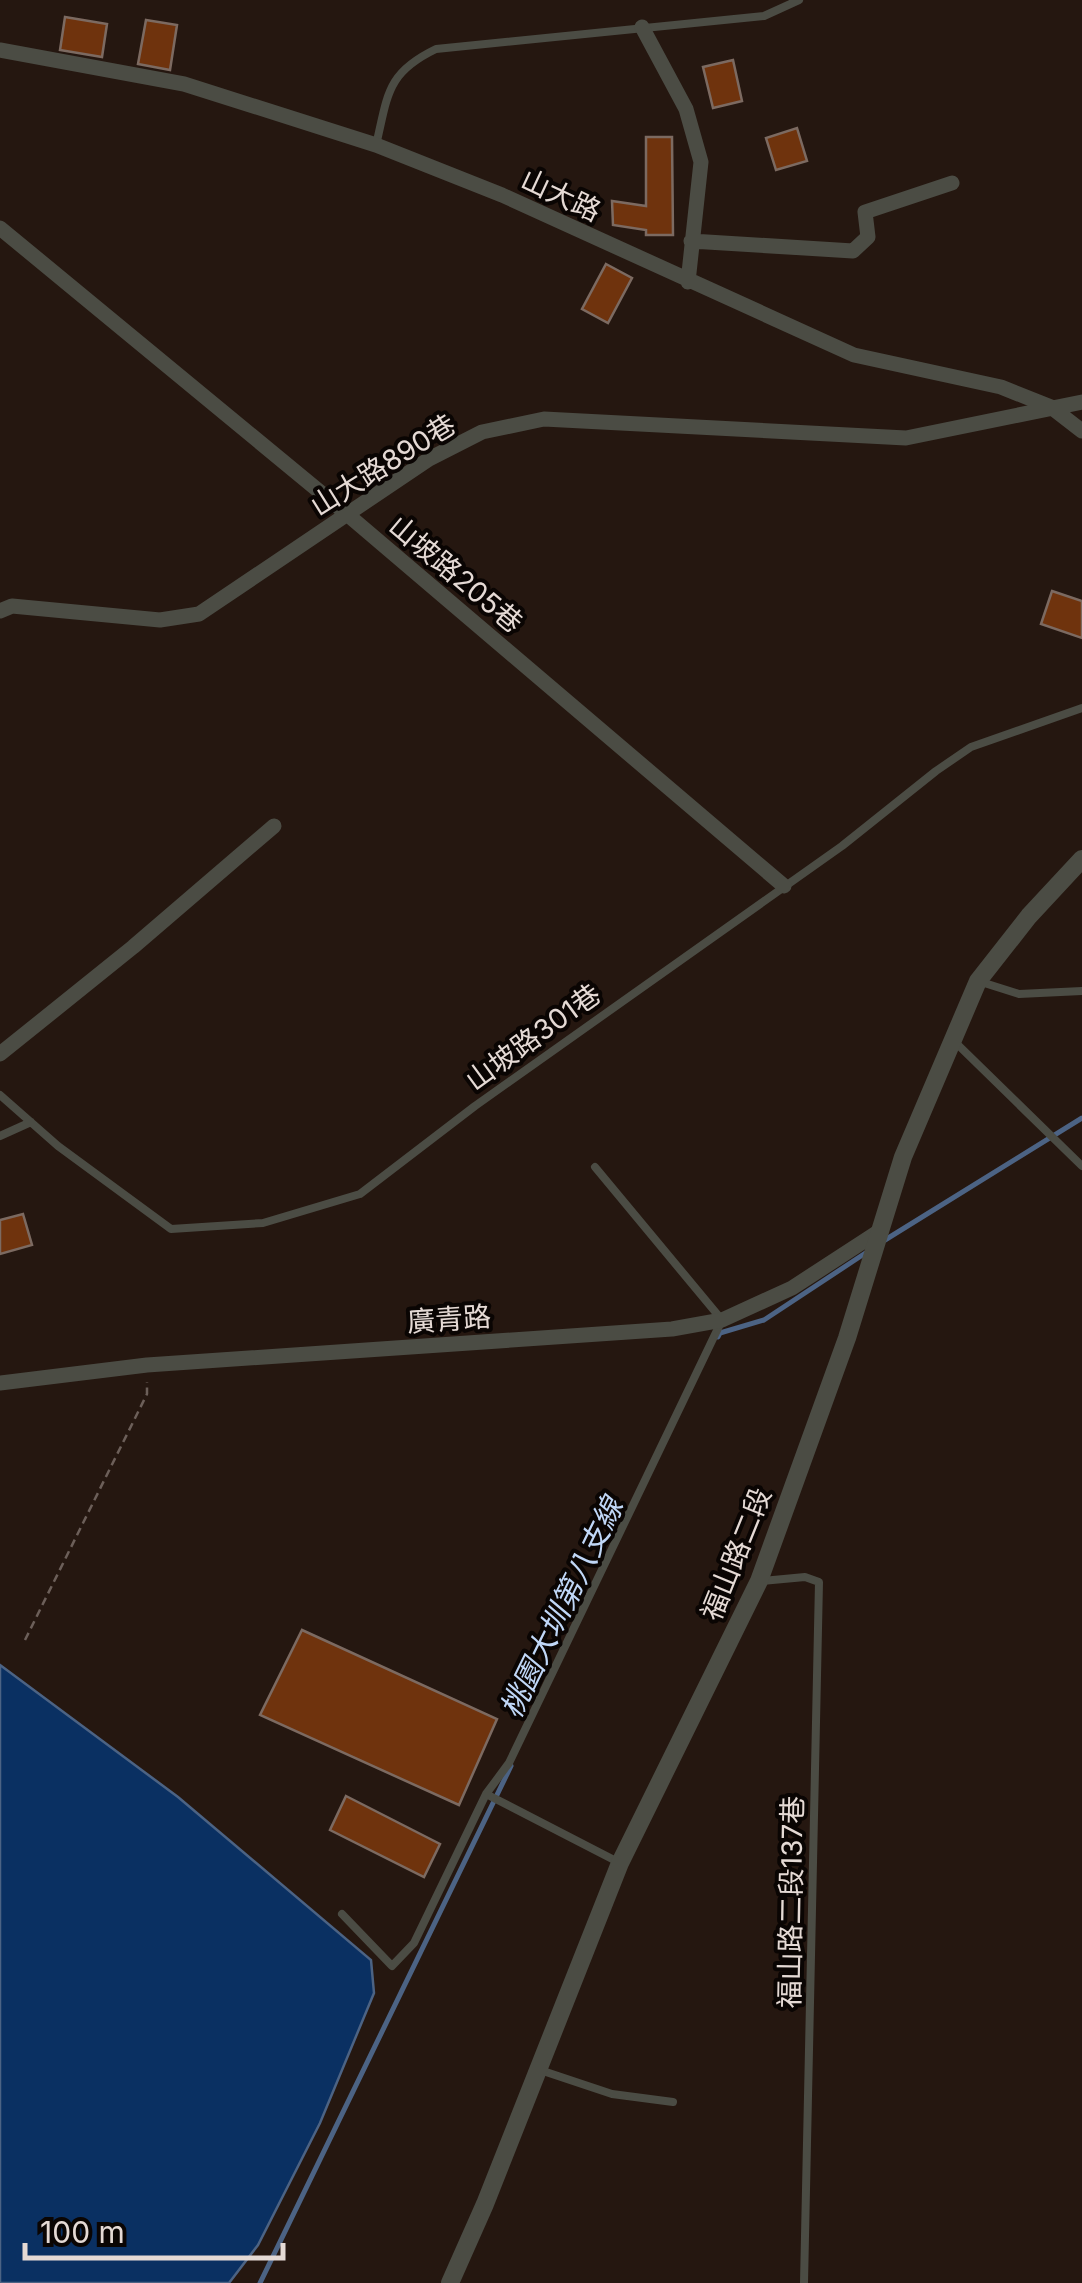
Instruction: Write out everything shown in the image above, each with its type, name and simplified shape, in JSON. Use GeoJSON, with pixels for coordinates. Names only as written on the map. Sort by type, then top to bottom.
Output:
{"type":"FeatureCollection","features":[{"type":"Feature","properties":{"kind":"street"},"geometry":{"type":"LineString","coordinates":[[642,28],[694,130],[700,162],[700,193],[688,282]]}},
{"type":"Feature","properties":{"kind":"street","name":"山大路"},"geometry":{"type":"LineString","coordinates":[[0,50],[184,84],[376,145],[502,195],[854,355],[1002,387],[1052,407],[1082,431]]}},
{"type":"Feature","properties":{"kind":"street"},"geometry":{"type":"LineString","coordinates":[[691,242],[853,251],[868,237],[865,212],[952,184]]}},
{"type":"Feature","properties":{"kind":"street","name":"山坡路205巷"},"geometry":{"type":"LineString","coordinates":[[0,228],[348,515],[784,886]]}},
{"type":"Feature","properties":{"kind":"street","name":"山大路890巷"},"geometry":{"type":"LineString","coordinates":[[0,611],[12,606],[160,620],[199,614],[429,459],[482,432],[544,419],[906,438],[1082,402]]}},
{"type":"Feature","properties":{"kind":"street"},"geometry":{"type":"LineString","coordinates":[[0,1054],[274,826]]}},
{"type":"Feature","properties":{"kind":"street","name":"福山路二段"},"geometry":{"type":"LineString","coordinates":[[450,2283],[620,1863],[759,1581],[847,1338],[903,1157],[978,981],[1029,916],[1082,859]]}},
{"type":"Feature","properties":{"kind":"street","name":"廣青路"},"geometry":{"type":"LineString","coordinates":[[0,1382],[147,1365],[672,1328],[722,1320],[792,1288],[878,1232]]}},
{"type":"Feature","properties":{"kind":"lane"},"geometry":{"type":"LineString","coordinates":[[376,145],[391,85],[410,62],[436,49],[764,16],[800,0]]}},
{"type":"Feature","properties":{"kind":"lane","name":"山坡路301巷"},"geometry":{"type":"LineString","coordinates":[[0,1095],[58,1146],[170,1229],[263,1224],[360,1194],[475,1106],[971,747],[1082,708]]}},
{"type":"Feature","properties":{"kind":"lane"},"geometry":{"type":"LineString","coordinates":[[978,981],[1020,994],[1082,990]]}},
{"type":"Feature","properties":{"kind":"lane"},"geometry":{"type":"LineString","coordinates":[[955,1042],[1082,1166]]}},
{"type":"Feature","properties":{"kind":"lane"},"geometry":{"type":"LineString","coordinates":[[0,1136],[31,1122]]}},
{"type":"Feature","properties":{"kind":"lane"},"geometry":{"type":"LineString","coordinates":[[342,1914],[392,1966],[414,1944],[486,1794],[510,1763],[722,1320],[595,1168]]}},
{"type":"Feature","properties":{"kind":"lane","name":"福山路二段137巷"},"geometry":{"type":"LineString","coordinates":[[759,1581],[806,1577],[820,1582],[804,2283]]}},
{"type":"Feature","properties":{"kind":"lane"},"geometry":{"type":"LineString","coordinates":[[486,1794],[620,1863]]}},
{"type":"Feature","properties":{"kind":"lane"},"geometry":{"type":"LineString","coordinates":[[536,2068],[612,2094],[673,2102]]}},
{"type":"Feature","properties":{"kind":"path"},"geometry":{"type":"LineString","coordinates":[[25,1640],[147,1394],[147,1365]]}},
{"type":"Feature","properties":{"kind":"water"},"geometry":{"type":"Polygon","coordinates":[[[0,1665],[178,1797],[371,1960],[374,1993],[320,2123],[258,2245],[229,2283],[0,2283],[0,1665]]]}},
{"type":"Feature","properties":{"kind":"building"},"geometry":{"type":"Polygon","coordinates":[[[65,17],[107,24],[102,57],[60,50],[65,17]]]}},
{"type":"Feature","properties":{"kind":"building"},"geometry":{"type":"Polygon","coordinates":[[[146,20],[177,25],[170,70],[138,64],[146,20]]]}},
{"type":"Feature","properties":{"kind":"building"},"geometry":{"type":"Polygon","coordinates":[[[733,60],[742,101],[713,108],[703,67],[733,60]]]}},
{"type":"Feature","properties":{"kind":"building"},"geometry":{"type":"Polygon","coordinates":[[[797,128],[807,161],[776,170],[766,138],[797,128]]]}},
{"type":"Feature","properties":{"kind":"building"},"geometry":{"type":"Polygon","coordinates":[[[646,137],[672,137],[673,235],[646,235],[646,230],[613,225],[612,201],[646,206],[646,137]]]}},
{"type":"Feature","properties":{"kind":"building"},"geometry":{"type":"Polygon","coordinates":[[[606,264],[632,278],[608,323],[582,309],[606,264]]]}},
{"type":"Feature","properties":{"kind":"building"},"geometry":{"type":"Polygon","coordinates":[[[1052,591],[1082,601],[1082,638],[1041,624],[1052,591]]]}},
{"type":"Feature","properties":{"kind":"building"},"geometry":{"type":"Polygon","coordinates":[[[23,1214],[32,1245],[0,1254],[0,1220],[23,1214]]]}},
{"type":"Feature","properties":{"kind":"building"},"geometry":{"type":"Polygon","coordinates":[[[302,1630],[497,1719],[459,1805],[260,1715],[302,1630]]]}},
{"type":"Feature","properties":{"kind":"building"},"geometry":{"type":"Polygon","coordinates":[[[346,1796],[440,1844],[424,1877],[330,1830],[346,1796]]]}},
{"type":"Feature","properties":{"kind":"waterway","name":"桃園大圳第八支線"},"geometry":{"type":"LineString","coordinates":[[885,1240],[1082,1118]]}},
{"type":"Feature","properties":{"kind":"waterway","name":"桃園大圳第八支線"},"geometry":{"type":"LineString","coordinates":[[718,1337],[720,1333],[764,1320],[867,1252]]}},
{"type":"Feature","properties":{"kind":"waterway","name":"桃園大圳第八支線"},"geometry":{"type":"LineString","coordinates":[[260,2283],[511,1766]]}}]}
